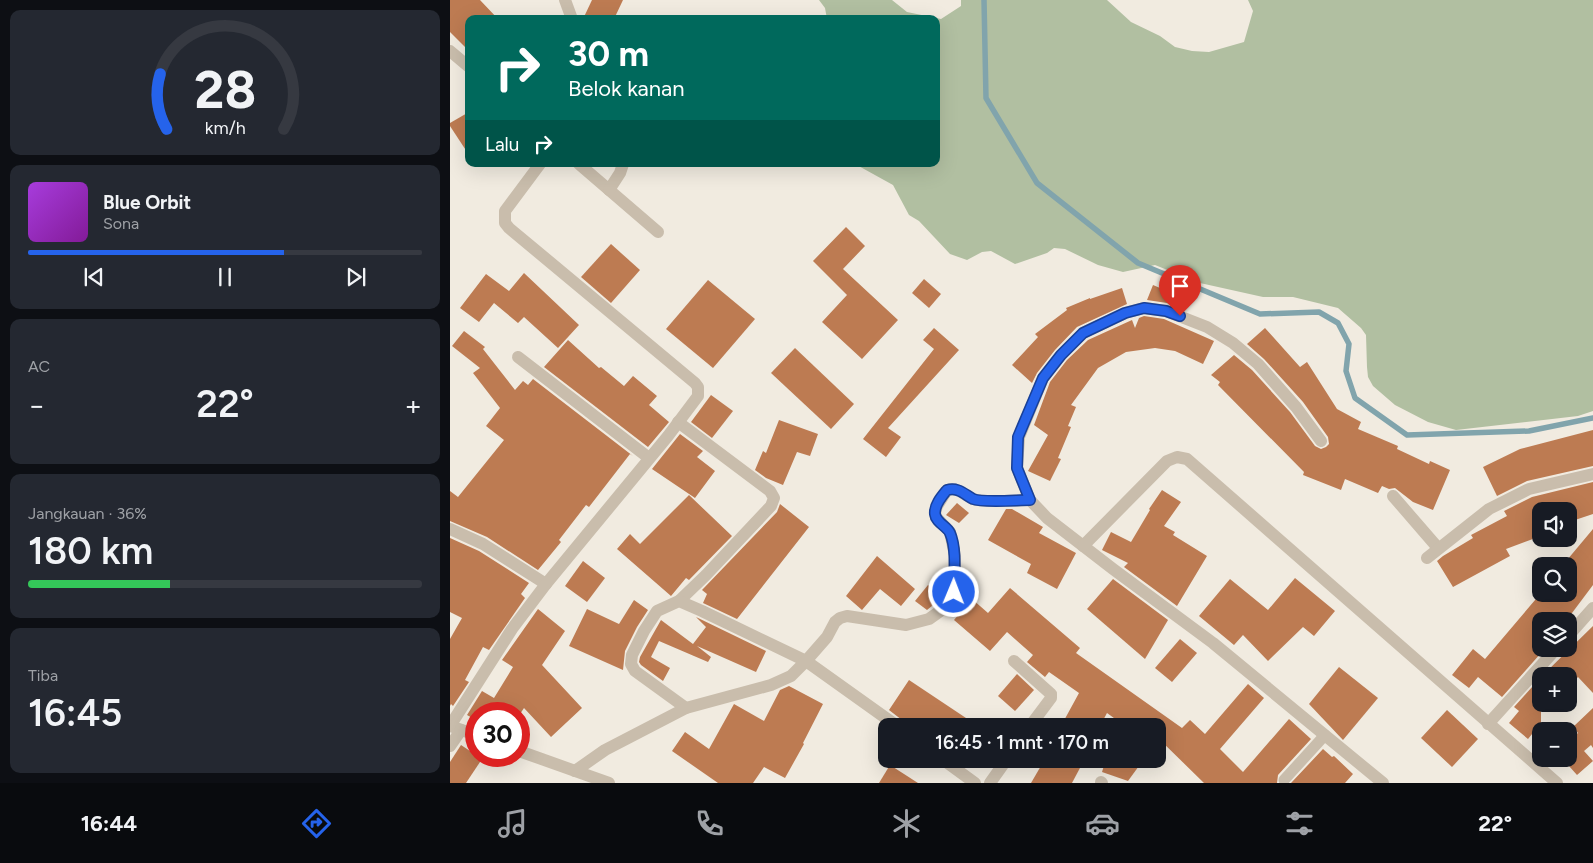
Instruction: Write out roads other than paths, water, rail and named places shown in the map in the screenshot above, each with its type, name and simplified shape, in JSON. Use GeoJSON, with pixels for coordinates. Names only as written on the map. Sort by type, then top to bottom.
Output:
{"type":"FeatureCollection","features":[{"type":"Feature","properties":{"kind":"street"},"geometry":{"type":"LineString","coordinates":[[565,0],[571,15]]}},
{"type":"Feature","properties":{"kind":"street"},"geometry":{"type":"LineString","coordinates":[[450,51],[465,64]]}},
{"type":"Feature","properties":{"kind":"street"},"geometry":{"type":"LineString","coordinates":[[450,746],[454,727],[512,628],[698,396],[698,387],[695,382],[505,223],[504,211],[538,167]]}},
{"type":"Feature","properties":{"kind":"street"},"geometry":{"type":"LineString","coordinates":[[582,167],[658,232]]}},
{"type":"Feature","properties":{"kind":"street"},"geometry":{"type":"LineString","coordinates":[[609,190],[622,167]]}},
{"type":"Feature","properties":{"kind":"street"},"geometry":{"type":"LineString","coordinates":[[1321,441],[1296,407],[1258,364],[1234,342],[1207,327],[1166,311],[1144,308],[1125,313],[1083,333],[1061,355],[1043,378],[1018,437],[1017,468],[1030,500],[1047,518],[1213,642],[1383,783]]}},
{"type":"Feature","properties":{"kind":"street"},"geometry":{"type":"LineString","coordinates":[[518,357],[649,458]]}},
{"type":"Feature","properties":{"kind":"street"},"geometry":{"type":"LineString","coordinates":[[678,422],[770,491],[774,498],[771,506],[706,575],[678,602],[658,611],[637,643],[632,655],[631,664],[635,670],[686,708]]}},
{"type":"Feature","properties":{"kind":"street"},"geometry":{"type":"LineString","coordinates":[[1083,546],[1167,461],[1177,457],[1187,459],[1557,783]]}},
{"type":"Feature","properties":{"kind":"street"},"geometry":{"type":"LineString","coordinates":[[1427,558],[1489,509],[1529,489],[1593,474]]}},
{"type":"Feature","properties":{"kind":"street"},"geometry":{"type":"LineString","coordinates":[[576,771],[605,750],[686,708],[771,685],[791,676],[827,637],[835,622],[840,618],[847,616],[906,625],[929,618],[943,610],[951,601],[954,592],[954,556],[950,532],[936,517],[935,513],[936,506],[947,490],[959,490],[975,500],[1030,500]]}},
{"type":"Feature","properties":{"kind":"street"},"geometry":{"type":"LineString","coordinates":[[1392,496],[1438,548]]}},
{"type":"Feature","properties":{"kind":"street"},"geometry":{"type":"LineString","coordinates":[[450,528],[483,544],[546,584]]}},
{"type":"Feature","properties":{"kind":"street"},"geometry":{"type":"LineString","coordinates":[[678,602],[806,661],[885,718]]}},
{"type":"Feature","properties":{"kind":"street"},"geometry":{"type":"LineString","coordinates":[[1577,626],[1593,608]]}},
{"type":"Feature","properties":{"kind":"street"},"geometry":{"type":"LineString","coordinates":[[1488,724],[1549,657]]}},
{"type":"Feature","properties":{"kind":"street"},"geometry":{"type":"LineString","coordinates":[[1014,662],[1051,694],[1050,699],[1036,718]]}},
{"type":"Feature","properties":{"kind":"street"},"geometry":{"type":"LineString","coordinates":[[530,755],[609,783]]}},
{"type":"Feature","properties":{"kind":"street"},"geometry":{"type":"LineString","coordinates":[[955,768],[976,783]]}},
{"type":"Feature","properties":{"kind":"street"},"geometry":{"type":"LineString","coordinates":[[990,783],[1001,768]]}},
{"type":"Feature","properties":{"kind":"lane"},"geometry":{"type":"LineString","coordinates":[[1284,780],[1325,735]]}},
{"type":"Feature","properties":{"kind":"waterway"},"geometry":{"type":"LineString","coordinates":[[984,0],[986,98],[1037,183],[1138,263],[1260,314],[1319,312],[1338,323],[1349,344],[1346,371],[1355,398],[1407,435],[1529,431],[1593,418]]}}]}
